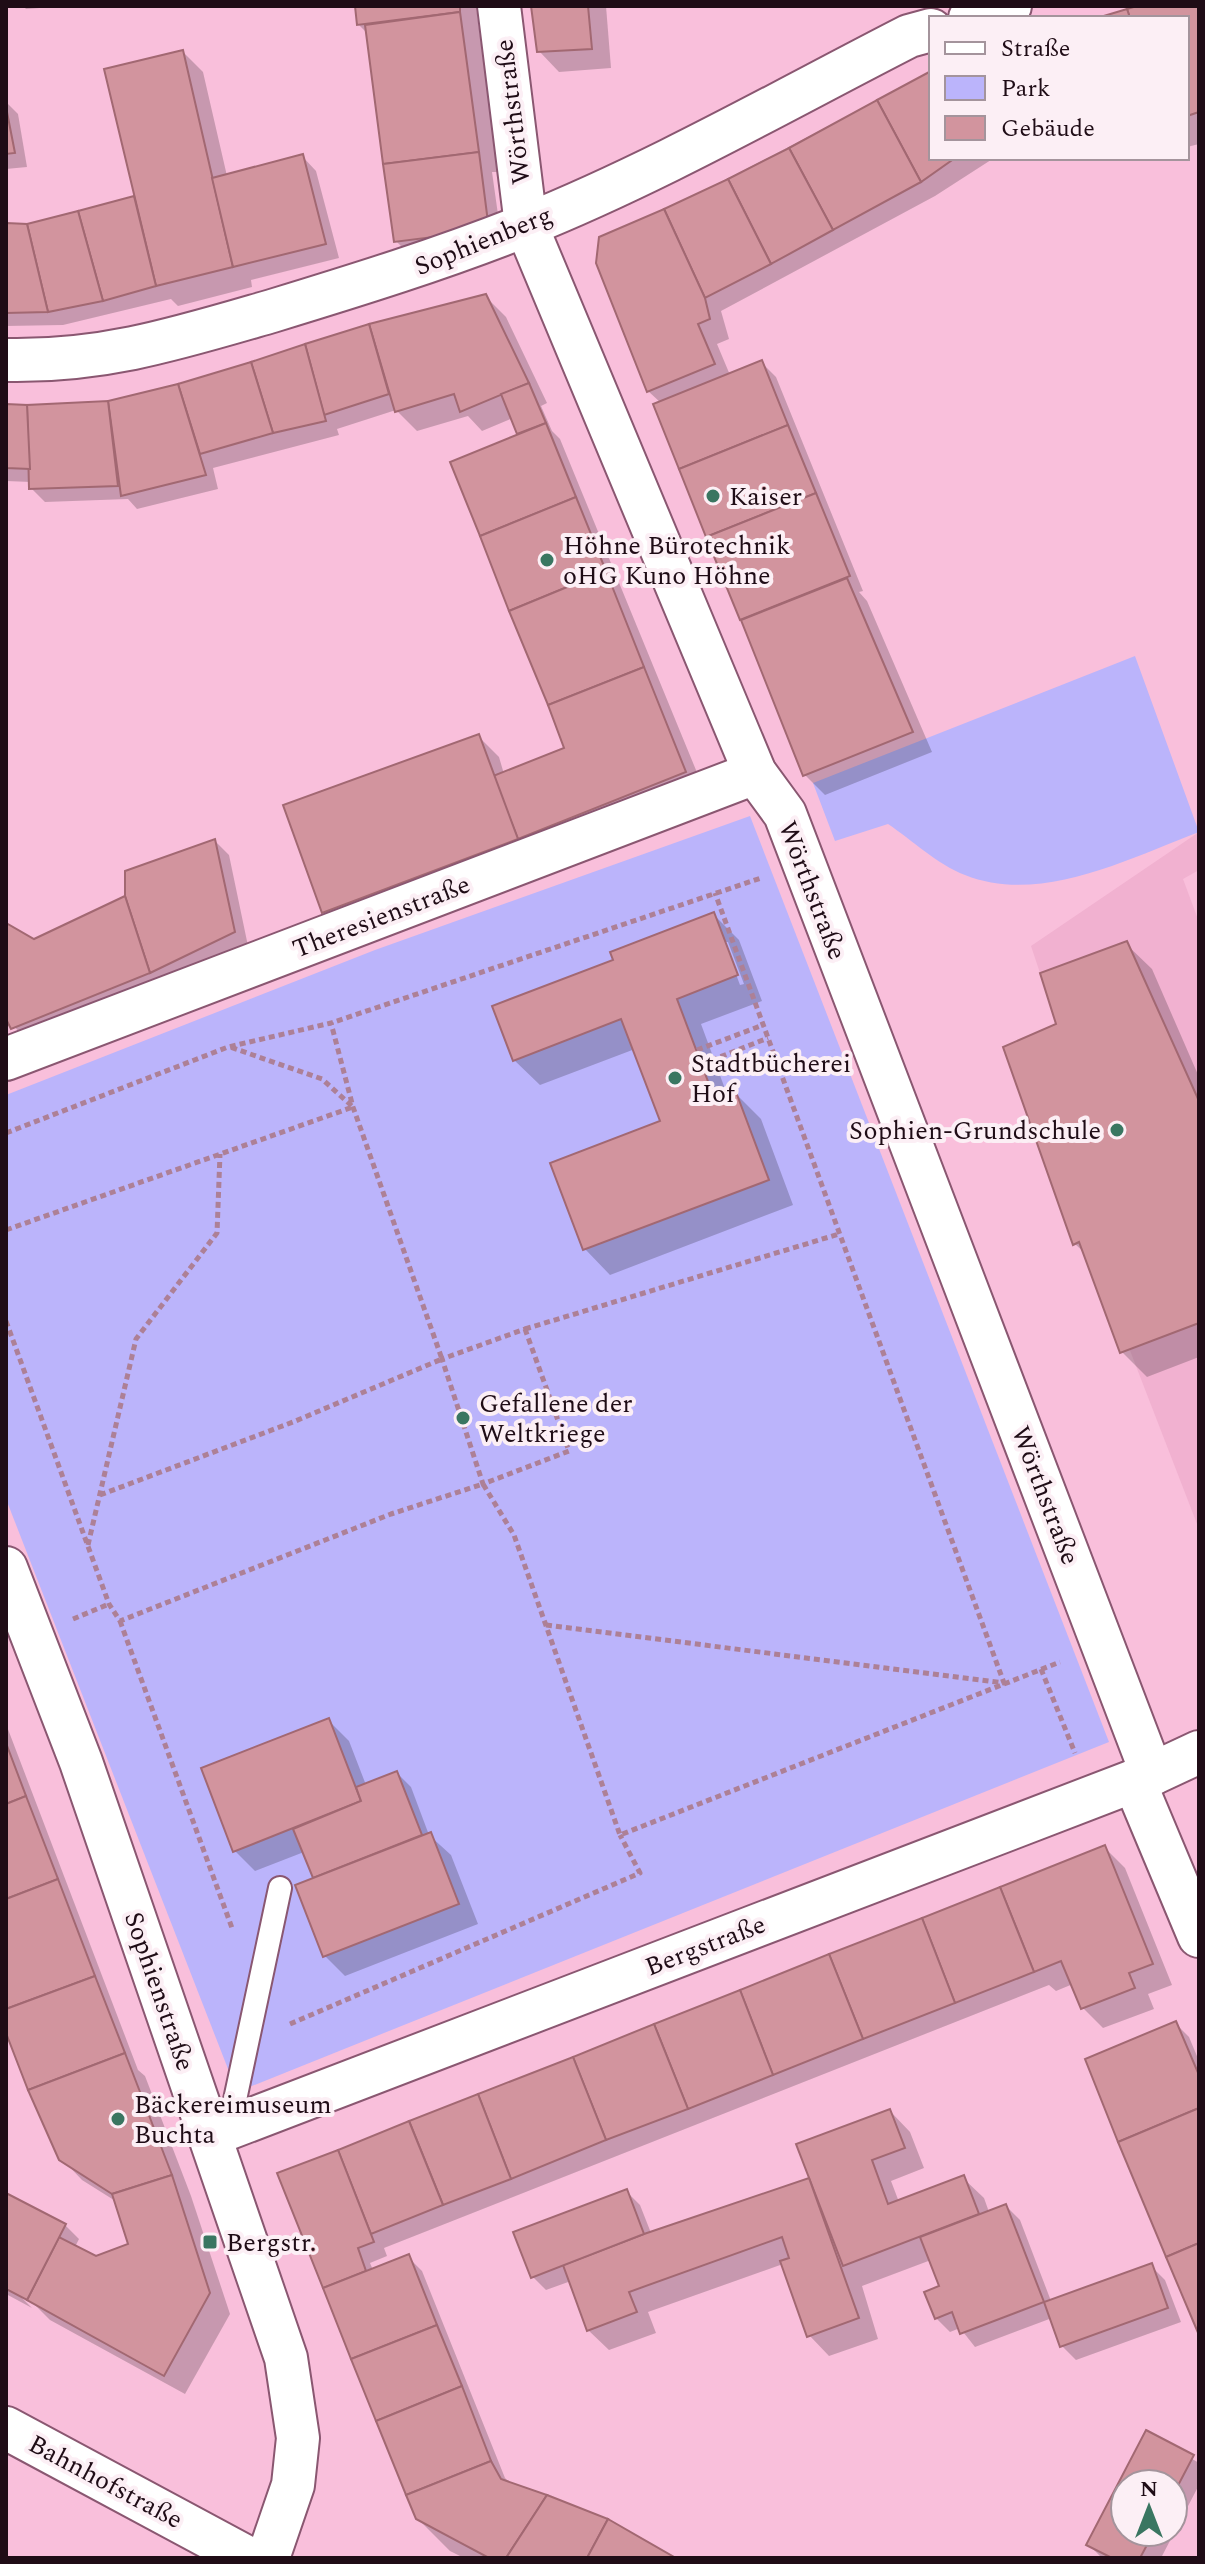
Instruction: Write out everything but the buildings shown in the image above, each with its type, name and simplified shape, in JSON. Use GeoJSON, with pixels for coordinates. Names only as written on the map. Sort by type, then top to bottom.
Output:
{"type":"FeatureCollection","features":[{"type":"Feature","properties":{"kind":"street","name":"Wörthstraße"},"geometry":{"type":"LineString","coordinates":[[499,6],[526,225],[755,773],[785,814],[1104,1646],[1143,1777],[1199,1936]]}},
{"type":"Feature","properties":{"kind":"street"},"geometry":{"type":"LineString","coordinates":[[977,16],[1010,6]]}},
{"type":"Feature","properties":{"kind":"street","name":"Sophienberg"},"geometry":{"type":"LineString","coordinates":[[6,360],[57,361],[143,349],[401,272],[526,225],[641,173],[909,36],[929,31]]}},
{"type":"Feature","properties":{"kind":"street","name":"Theresienstraße"},"geometry":{"type":"LineString","coordinates":[[6,1059],[755,773]]}},
{"type":"Feature","properties":{"kind":"street","name":"Sophienstraße"},"geometry":{"type":"LineString","coordinates":[[6,1568],[220,2131],[286,2358],[298,2438],[293,2485],[268,2558]]}},
{"type":"Feature","properties":{"kind":"street","name":"Bergstraße"},"geometry":{"type":"LineString","coordinates":[[220,2131],[1143,1777],[1199,1752]]}},
{"type":"Feature","properties":{"kind":"street","name":"Bahnhofstraße"},"geometry":{"type":"LineString","coordinates":[[6,2428],[248,2558]]}},
{"type":"Feature","properties":{"kind":"lane"},"geometry":{"type":"LineString","coordinates":[[220,2131],[257,1996],[280,1888]]}},
{"type":"Feature","properties":{"kind":"path"},"geometry":{"type":"LineString","coordinates":[[6,1133],[228,1047],[331,1023],[803,863]]}},
{"type":"Feature","properties":{"kind":"path"},"geometry":{"type":"LineString","coordinates":[[715,893],[1004,1683]]}},
{"type":"Feature","properties":{"kind":"path"},"geometry":{"type":"LineString","coordinates":[[6,1321],[109,1604],[120,1621],[257,1996],[273,2032],[640,1873],[620,1835],[514,1535],[483,1484],[353,1107],[331,1023]]}},
{"type":"Feature","properties":{"kind":"path"},"geometry":{"type":"LineString","coordinates":[[697,1050],[763,1025]]}},
{"type":"Feature","properties":{"kind":"path"},"geometry":{"type":"LineString","coordinates":[[702,1064],[768,1038]]}},
{"type":"Feature","properties":{"kind":"path"},"geometry":{"type":"LineString","coordinates":[[228,1047],[322,1079],[353,1107]]}},
{"type":"Feature","properties":{"kind":"path"},"geometry":{"type":"LineString","coordinates":[[6,1230],[353,1107]]}},
{"type":"Feature","properties":{"kind":"path"},"geometry":{"type":"LineString","coordinates":[[88,1546],[136,1339],[217,1233],[220,1154]]}},
{"type":"Feature","properties":{"kind":"path"},"geometry":{"type":"LineString","coordinates":[[100,1495],[525,1329],[839,1234]]}},
{"type":"Feature","properties":{"kind":"path"},"geometry":{"type":"LineString","coordinates":[[120,1621],[391,1514],[483,1484],[569,1451],[525,1329]]}},
{"type":"Feature","properties":{"kind":"path"},"geometry":{"type":"LineString","coordinates":[[546,1625],[1004,1683]]}},
{"type":"Feature","properties":{"kind":"path"},"geometry":{"type":"LineString","coordinates":[[620,1835],[1104,1646]]}},
{"type":"Feature","properties":{"kind":"path"},"geometry":{"type":"LineString","coordinates":[[1041,1669],[1093,1796]]}},
{"type":"Feature","properties":{"kind":"shaded area"},"geometry":{"type":"Polygon","coordinates":[[[1199,832],[1199,870],[1183,879],[1199,922],[1197,1102],[1127,942],[1040,973],[1031,946],[1199,832]]]}},
{"type":"Feature","properties":{"kind":"shaded area"},"geometry":{"type":"Polygon","coordinates":[[[1199,1323],[1199,1529],[1129,1348],[1199,1323]]]}},
{"type":"Feature","properties":{"kind":"green space"},"geometry":{"type":"Polygon","coordinates":[[[1135,656],[1199,832],[1084,875],[1023,885],[994,883],[955,871],[888,824],[835,841],[813,783],[1135,656]]]}},
{"type":"Feature","properties":{"kind":"green space"},"geometry":{"type":"Polygon","coordinates":[[[750,816],[1109,1742],[237,2092],[6,1499],[6,1095],[375,950],[750,816]]]}},
{"type":"Feature","properties":{"kind":"place","name":"Kaiser"},"geometry":{"type":"Point","coordinates":[713,496]}},
{"type":"Feature","properties":{"kind":"place","name":"Höhne Bürotechnik oHG Kuno Höhne"},"geometry":{"type":"Point","coordinates":[547,560]}},
{"type":"Feature","properties":{"kind":"place","name":"Stadtbücherei Hof"},"geometry":{"type":"Point","coordinates":[675,1078]}},
{"type":"Feature","properties":{"kind":"place","name":"Sophien-Grundschule"},"geometry":{"type":"Point","coordinates":[1117,1130]}},
{"type":"Feature","properties":{"kind":"place","name":"Gefallene der Weltkriege"},"geometry":{"type":"Point","coordinates":[463,1418]}},
{"type":"Feature","properties":{"kind":"place","name":"Bäckereimuseum Buchta"},"geometry":{"type":"Point","coordinates":[118,2119]}},
{"type":"Feature","properties":{"kind":"place","name":"Bergstr."},"geometry":{"type":"Point","coordinates":[210,2242]}}]}
